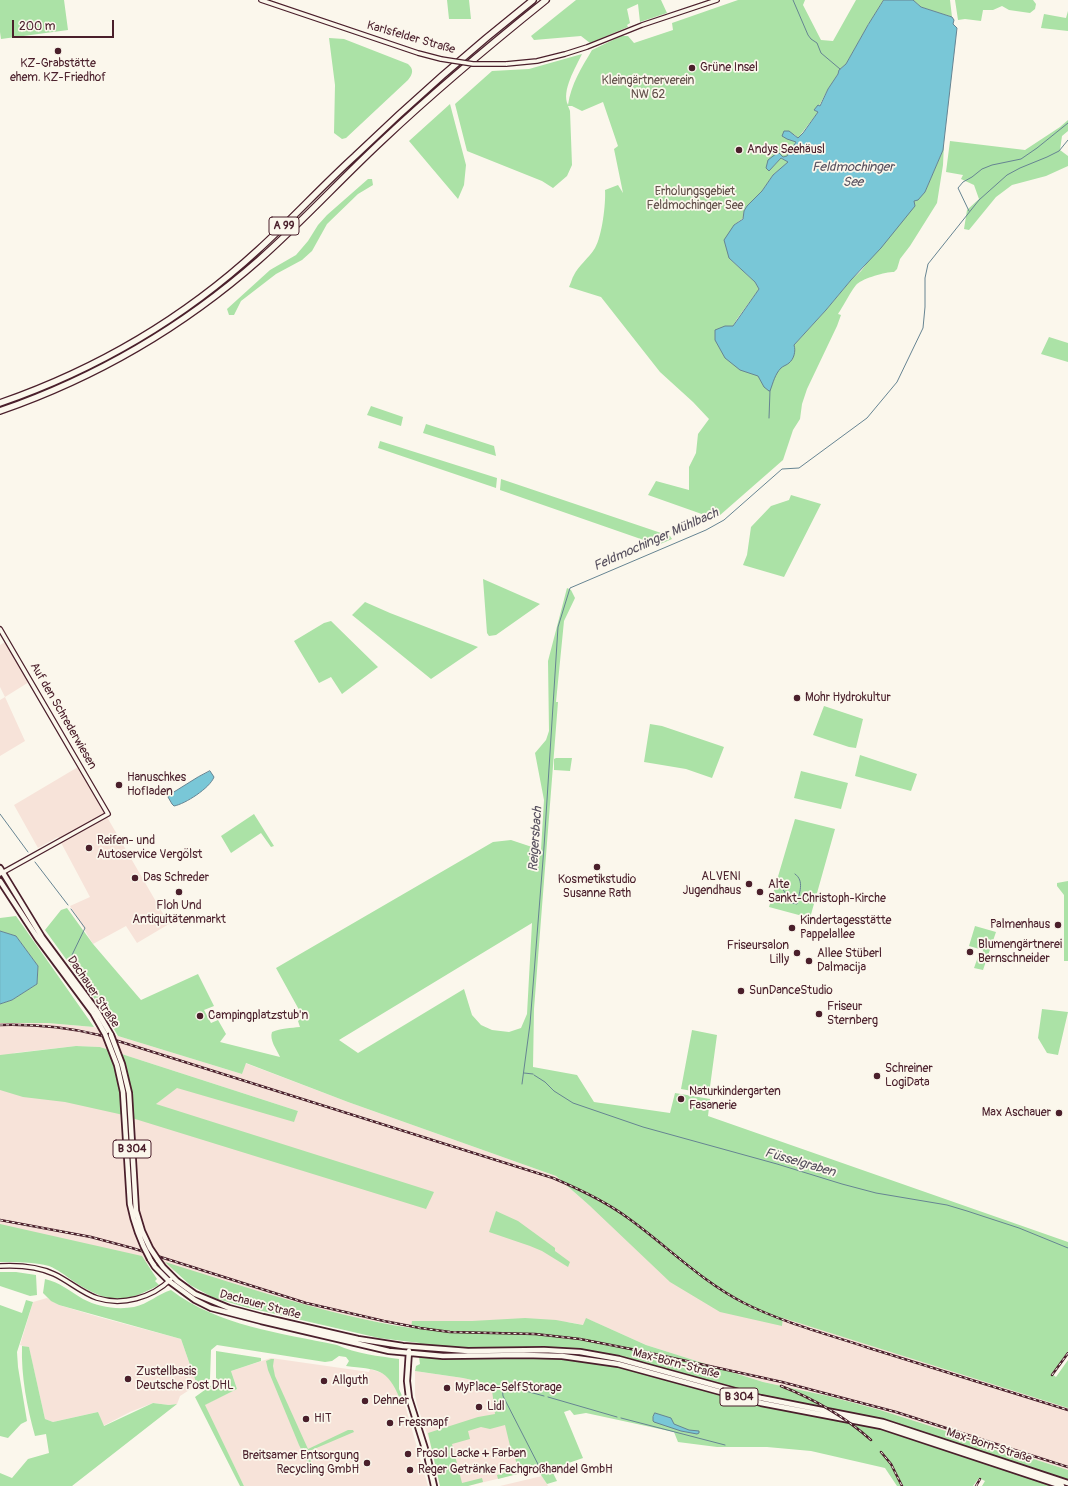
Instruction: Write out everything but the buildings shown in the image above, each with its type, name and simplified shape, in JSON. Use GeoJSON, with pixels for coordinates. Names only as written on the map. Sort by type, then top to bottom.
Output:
{"type":"FeatureCollection","features":[{"type":"Feature","properties":{"kind":"highway","name":"A 99"},"geometry":{"type":"LineString","coordinates":[[0,403],[54,381],[108,355],[148,333],[208,292],[267,242],[353,157],[413,102],[533,0]]}},
{"type":"Feature","properties":{"kind":"highway","name":"A 99"},"geometry":{"type":"LineString","coordinates":[[0,411],[55,390],[119,358],[152,340],[211,300],[269,251],[357,164],[425,101],[496,40],[546,0]]}},
{"type":"Feature","properties":{"kind":"main road","name":"Dachauer Straße"},"geometry":{"type":"LineString","coordinates":[[1,871],[42,937],[71,979]]}},
{"type":"Feature","properties":{"kind":"main road","name":"Dachauer Straße"},"geometry":{"type":"LineString","coordinates":[[0,881],[38,939],[97,1011],[122,1064],[129,1093],[136,1211],[142,1231],[150,1248],[158,1260],[173,1277],[195,1294],[230,1308],[358,1339],[410,1347]]}},
{"type":"Feature","properties":{"kind":"main road","name":"Dachauer Straße"},"geometry":{"type":"LineString","coordinates":[[108,1035],[123,1092],[130,1196],[133,1216],[137,1232],[155,1267],[185,1294],[203,1305],[376,1349],[409,1353]]}},
{"type":"Feature","properties":{"kind":"main road"},"geometry":{"type":"LineString","coordinates":[[410,1347],[407,1381],[409,1398],[427,1455],[434,1486]]}},
{"type":"Feature","properties":{"kind":"main road","name":"Max-Born-Straße"},"geometry":{"type":"LineString","coordinates":[[410,1347],[468,1351],[544,1350],[580,1352],[618,1359],[761,1398],[883,1422],[1068,1483]]}},
{"type":"Feature","properties":{"kind":"main road","name":"Max-Born-Straße"},"geometry":{"type":"LineString","coordinates":[[409,1353],[444,1356],[551,1355],[618,1364],[760,1402],[881,1426],[1062,1486]]}},
{"type":"Feature","properties":{"kind":"street","name":"Karlsfelder Straße"},"geometry":{"type":"LineString","coordinates":[[261,0],[418,53],[441,59],[473,64],[506,64],[537,61],[565,54],[587,47],[642,24],[717,0]]}},
{"type":"Feature","properties":{"kind":"street","name":"Auf den Schrederwiesen"},"geometry":{"type":"LineString","coordinates":[[0,629],[108,814],[1,871]]}},
{"type":"Feature","properties":{"kind":"street"},"geometry":{"type":"LineString","coordinates":[[0,1266],[23,1266],[44,1270],[63,1278],[97,1298],[114,1301],[140,1298],[152,1293],[173,1277]]}},
{"type":"Feature","properties":{"kind":"shaded area"},"geometry":{"type":"Polygon","coordinates":[[[5,642],[29,682],[5,697],[0,687],[0,645],[5,642]]]}},
{"type":"Feature","properties":{"kind":"shaded area"},"geometry":{"type":"Polygon","coordinates":[[[5,697],[25,741],[0,756],[0,700],[5,697]]]}},
{"type":"Feature","properties":{"kind":"shaded area"},"geometry":{"type":"Polygon","coordinates":[[[78,767],[169,924],[137,943],[126,926],[93,944],[70,906],[90,897],[58,837],[38,848],[14,805],[78,767]]]}},
{"type":"Feature","properties":{"kind":"shaded area"},"geometry":{"type":"Polygon","coordinates":[[[0,1021],[94,1027],[118,1036],[242,1074],[245,1063],[348,1102],[556,1176],[590,1206],[782,1326],[783,1317],[1068,1408],[1068,1470],[880,1410],[828,1396],[763,1382],[646,1345],[590,1320],[583,1325],[568,1322],[411,1328],[329,1313],[123,1257],[0,1231],[0,1082],[156,1104],[173,1082],[295,1118],[298,1111],[100,1047],[76,1046],[14,1053],[0,1072],[0,1021]]]}},
{"type":"Feature","properties":{"kind":"shaded area"},"geometry":{"type":"Polygon","coordinates":[[[47,1298],[59,1305],[181,1339],[197,1385],[180,1396],[177,1404],[169,1405],[153,1403],[130,1412],[103,1426],[98,1412],[53,1422],[45,1419],[29,1348],[20,1345],[33,1302],[47,1298]]]}},
{"type":"Feature","properties":{"kind":"shaded area"},"geometry":{"type":"Polygon","coordinates":[[[271,1358],[369,1372],[370,1369],[385,1374],[394,1384],[400,1399],[403,1398],[428,1486],[244,1486],[204,1405],[237,1389],[231,1371],[271,1358]]]}},
{"type":"Feature","properties":{"kind":"shaded area"},"geometry":{"type":"Polygon","coordinates":[[[415,1371],[463,1378],[490,1384],[538,1469],[468,1486],[440,1486],[430,1442],[417,1405],[415,1395],[415,1371]]]}},
{"type":"Feature","properties":{"kind":"shaded area"},"geometry":{"type":"Polygon","coordinates":[[[542,1476],[548,1486],[500,1486],[542,1476]]]}},
{"type":"Feature","properties":{"kind":"green space"},"geometry":{"type":"Polygon","coordinates":[[[0,0],[64,0],[68,30],[1,39],[0,0]]]}},
{"type":"Feature","properties":{"kind":"green space"},"geometry":{"type":"Polygon","coordinates":[[[447,0],[469,0],[471,19],[449,19],[447,0]]]}},
{"type":"Feature","properties":{"kind":"green space"},"geometry":{"type":"Polygon","coordinates":[[[576,0],[661,0],[667,13],[640,22],[638,4],[627,9],[630,23],[627,25],[628,27],[590,43],[581,36],[534,40],[531,36],[576,0]]]}},
{"type":"Feature","properties":{"kind":"green space"},"geometry":{"type":"Polygon","coordinates":[[[738,0],[805,0],[803,5],[821,40],[833,41],[856,0],[884,0],[846,64],[839,70],[819,106],[814,110],[818,112],[798,138],[794,134],[796,141],[787,156],[781,158],[789,162],[773,175],[762,191],[747,206],[744,211],[743,218],[734,225],[729,258],[755,282],[759,289],[733,326],[728,326],[794,345],[851,280],[861,271],[914,201],[925,192],[943,150],[944,143],[943,165],[937,203],[900,259],[897,269],[894,272],[875,276],[857,284],[838,314],[841,315],[837,326],[807,389],[802,404],[800,419],[793,430],[783,460],[719,516],[713,518],[648,495],[656,481],[689,490],[689,467],[696,453],[698,434],[709,419],[660,372],[601,297],[569,287],[576,272],[593,252],[600,236],[605,203],[605,190],[618,185],[623,193],[614,149],[618,146],[603,102],[582,111],[572,106],[568,106],[570,111],[572,165],[567,176],[553,188],[542,181],[467,151],[455,104],[492,71],[529,69],[582,54],[573,72],[566,93],[568,105],[574,83],[592,50],[622,36],[628,36],[634,43],[673,30],[672,23],[738,0]],[[780,159],[766,168],[769,171],[780,159]]]}},
{"type":"Feature","properties":{"kind":"green space"},"geometry":{"type":"Polygon","coordinates":[[[913,0],[950,0],[952,17],[921,7],[913,0]]]}},
{"type":"Feature","properties":{"kind":"green space"},"geometry":{"type":"Polygon","coordinates":[[[955,0],[1033,0],[1036,4],[1035,9],[1030,13],[1009,10],[1002,6],[993,10],[983,10],[981,21],[965,19],[958,20],[955,0]]]}},
{"type":"Feature","properties":{"kind":"green space"},"geometry":{"type":"Polygon","coordinates":[[[1068,11],[1068,31],[1041,28],[1044,14],[1066,18],[1068,11]]]}},
{"type":"Feature","properties":{"kind":"green space"},"geometry":{"type":"Polygon","coordinates":[[[329,38],[344,39],[408,64],[412,70],[412,74],[408,80],[346,138],[342,139],[334,133],[335,85],[329,38]]]}},
{"type":"Feature","properties":{"kind":"green space"},"geometry":{"type":"Polygon","coordinates":[[[450,104],[466,165],[464,185],[458,199],[409,141],[450,104]]]}},
{"type":"Feature","properties":{"kind":"green space"},"geometry":{"type":"Polygon","coordinates":[[[1068,120],[1068,131],[1062,136],[1060,150],[1068,156],[1068,166],[1046,176],[1012,185],[996,197],[969,230],[964,229],[967,210],[979,199],[974,185],[961,179],[963,175],[946,172],[950,141],[1025,150],[1068,120]]]}},
{"type":"Feature","properties":{"kind":"green space"},"geometry":{"type":"Polygon","coordinates":[[[368,179],[372,179],[373,185],[358,194],[327,224],[312,251],[302,260],[276,274],[241,301],[234,315],[229,315],[227,309],[270,270],[296,255],[327,215],[368,179]]]}},
{"type":"Feature","properties":{"kind":"green space"},"geometry":{"type":"Polygon","coordinates":[[[1049,337],[1068,343],[1068,362],[1041,354],[1049,337]]]}},
{"type":"Feature","properties":{"kind":"green space"},"geometry":{"type":"Polygon","coordinates":[[[371,406],[403,417],[401,426],[367,415],[371,406]]]}},
{"type":"Feature","properties":{"kind":"green space"},"geometry":{"type":"Polygon","coordinates":[[[426,424],[494,446],[496,456],[423,433],[426,424]]]}},
{"type":"Feature","properties":{"kind":"green space"},"geometry":{"type":"Polygon","coordinates":[[[380,441],[497,478],[496,488],[378,448],[380,441]]]}},
{"type":"Feature","properties":{"kind":"green space"},"geometry":{"type":"Polygon","coordinates":[[[501,479],[670,536],[672,539],[658,545],[500,490],[501,479]]]}},
{"type":"Feature","properties":{"kind":"green space"},"geometry":{"type":"Polygon","coordinates":[[[791,495],[821,504],[784,577],[743,565],[747,555],[751,527],[771,506],[789,500],[791,495]]]}},
{"type":"Feature","properties":{"kind":"green space"},"geometry":{"type":"Polygon","coordinates":[[[483,579],[540,604],[496,635],[489,636],[487,633],[483,579]]]}},
{"type":"Feature","properties":{"kind":"green space"},"geometry":{"type":"Polygon","coordinates":[[[567,588],[571,590],[575,598],[564,621],[556,702],[558,702],[534,1009],[533,1067],[577,1075],[594,1102],[670,1113],[675,1093],[710,1099],[708,1116],[1068,1242],[1068,1351],[1052,1374],[1056,1377],[1068,1360],[1068,1408],[783,1318],[782,1326],[720,1312],[670,1282],[556,1176],[348,1102],[246,1063],[242,1074],[118,1036],[102,1009],[45,930],[61,910],[67,908],[93,944],[141,1000],[198,974],[214,1006],[204,1010],[211,1023],[218,1020],[226,1034],[220,1042],[280,1057],[272,1042],[272,1032],[300,1027],[298,1021],[303,1017],[276,968],[493,842],[511,840],[541,850],[544,800],[535,753],[546,740],[549,731],[548,661],[567,588]],[[532,923],[339,1040],[358,1053],[464,989],[472,1015],[481,1025],[492,1030],[509,1032],[521,1028],[527,1014],[532,923]]]}},
{"type":"Feature","properties":{"kind":"green space"},"geometry":{"type":"Polygon","coordinates":[[[365,602],[478,647],[431,679],[352,615],[365,602]]]}},
{"type":"Feature","properties":{"kind":"green space"},"geometry":{"type":"Polygon","coordinates":[[[331,621],[378,667],[342,694],[331,677],[319,683],[294,641],[324,623],[331,621]]]}},
{"type":"Feature","properties":{"kind":"green space"},"geometry":{"type":"Polygon","coordinates":[[[824,706],[863,719],[856,748],[813,735],[824,706]]]}},
{"type":"Feature","properties":{"kind":"green space"},"geometry":{"type":"Polygon","coordinates":[[[650,724],[662,726],[724,747],[712,778],[686,769],[644,762],[650,724]]]}},
{"type":"Feature","properties":{"kind":"green space"},"geometry":{"type":"Polygon","coordinates":[[[860,755],[917,774],[911,791],[855,776],[860,755]]]}},
{"type":"Feature","properties":{"kind":"green space"},"geometry":{"type":"Polygon","coordinates":[[[572,758],[570,771],[554,770],[554,759],[572,758]]]}},
{"type":"Feature","properties":{"kind":"green space"},"geometry":{"type":"Polygon","coordinates":[[[801,771],[848,783],[841,809],[794,798],[801,771]]]}},
{"type":"Feature","properties":{"kind":"green space"},"geometry":{"type":"Polygon","coordinates":[[[254,814],[274,846],[271,847],[261,833],[231,853],[221,836],[254,814]]]}},
{"type":"Feature","properties":{"kind":"green space"},"geometry":{"type":"Polygon","coordinates":[[[795,819],[835,829],[810,918],[769,907],[795,819]]]}},
{"type":"Feature","properties":{"kind":"green space"},"geometry":{"type":"Polygon","coordinates":[[[1068,881],[1068,961],[1064,961],[1064,895],[1057,886],[1057,883],[1068,881]]]}},
{"type":"Feature","properties":{"kind":"green space"},"geometry":{"type":"Polygon","coordinates":[[[16,916],[94,1027],[47,1023],[0,1023],[0,1004],[12,1000],[37,984],[38,966],[16,936],[0,931],[0,918],[16,916]]]}},
{"type":"Feature","properties":{"kind":"green space"},"geometry":{"type":"Polygon","coordinates":[[[975,926],[996,932],[983,970],[974,968],[979,954],[982,955],[983,950],[969,946],[975,926]]]}},
{"type":"Feature","properties":{"kind":"green space"},"geometry":{"type":"Polygon","coordinates":[[[1042,1009],[1068,1012],[1058,1055],[1047,1053],[1038,1038],[1042,1009]]]}},
{"type":"Feature","properties":{"kind":"green space"},"geometry":{"type":"Polygon","coordinates":[[[692,1030],[717,1035],[709,1094],[681,1089],[692,1030]]]}},
{"type":"Feature","properties":{"kind":"green space"},"geometry":{"type":"Polygon","coordinates":[[[76,1046],[100,1047],[298,1111],[294,1122],[177,1088],[156,1104],[434,1192],[426,1209],[119,1114],[65,1102],[23,1097],[0,1090],[0,1055],[76,1046]]]}},
{"type":"Feature","properties":{"kind":"green space"},"geometry":{"type":"Polygon","coordinates":[[[496,1211],[518,1221],[555,1248],[555,1251],[570,1262],[568,1267],[542,1251],[489,1232],[496,1211]]]}},
{"type":"Feature","properties":{"kind":"green space"},"geometry":{"type":"Polygon","coordinates":[[[0,1224],[142,1256],[157,1279],[155,1281],[159,1285],[135,1296],[115,1299],[96,1294],[49,1266],[31,1263],[0,1262],[0,1224]]]}},
{"type":"Feature","properties":{"kind":"green space"},"geometry":{"type":"Polygon","coordinates":[[[165,1262],[318,1308],[349,1316],[411,1328],[412,1321],[472,1321],[525,1318],[556,1320],[583,1325],[586,1318],[646,1345],[763,1382],[828,1396],[880,1410],[1068,1470],[1068,1480],[884,1420],[761,1395],[619,1356],[563,1349],[420,1346],[420,1343],[379,1338],[245,1307],[214,1298],[190,1285],[165,1262]]]}},
{"type":"Feature","properties":{"kind":"green space"},"geometry":{"type":"Polygon","coordinates":[[[0,1272],[16,1272],[36,1275],[37,1295],[30,1296],[0,1286],[0,1272]]]}},
{"type":"Feature","properties":{"kind":"green space"},"geometry":{"type":"Polygon","coordinates":[[[45,1279],[60,1285],[89,1302],[114,1308],[139,1306],[171,1290],[189,1302],[229,1320],[272,1332],[337,1345],[360,1353],[399,1359],[399,1389],[403,1398],[400,1399],[390,1381],[380,1372],[366,1368],[346,1366],[349,1361],[346,1357],[339,1356],[332,1361],[325,1362],[217,1345],[211,1350],[210,1379],[197,1385],[181,1339],[59,1305],[51,1301],[43,1293],[45,1279]]]}},
{"type":"Feature","properties":{"kind":"green space"},"geometry":{"type":"Polygon","coordinates":[[[26,1300],[33,1302],[17,1352],[27,1421],[21,1424],[8,1438],[0,1436],[0,1305],[22,1313],[26,1300]]]}},
{"type":"Feature","properties":{"kind":"green space"},"geometry":{"type":"Polygon","coordinates":[[[22,1346],[29,1347],[45,1419],[53,1422],[98,1412],[104,1426],[153,1403],[169,1405],[177,1404],[72,1486],[0,1486],[0,1473],[12,1478],[28,1459],[49,1453],[46,1434],[35,1436],[32,1425],[24,1380],[22,1346]]]}},
{"type":"Feature","properties":{"kind":"green space"},"geometry":{"type":"Polygon","coordinates":[[[216,1351],[261,1358],[261,1361],[231,1371],[237,1389],[205,1405],[244,1486],[240,1486],[195,1397],[216,1382],[216,1351]]]}},
{"type":"Feature","properties":{"kind":"green space"},"geometry":{"type":"Polygon","coordinates":[[[419,1357],[447,1359],[545,1358],[599,1362],[760,1405],[881,1429],[913,1438],[1055,1486],[982,1486],[985,1481],[979,1478],[973,1486],[897,1486],[885,1468],[811,1451],[767,1447],[717,1447],[678,1442],[674,1432],[586,1413],[574,1415],[570,1410],[564,1412],[583,1458],[551,1469],[557,1481],[547,1484],[537,1469],[498,1479],[497,1475],[518,1469],[513,1450],[511,1450],[505,1425],[490,1429],[481,1427],[468,1431],[470,1439],[452,1444],[462,1483],[482,1478],[483,1482],[468,1486],[440,1486],[428,1433],[478,1417],[495,1414],[492,1390],[490,1384],[463,1378],[415,1371],[416,1366],[420,1364],[419,1357]]]}},
{"type":"Feature","properties":{"kind":"green space"},"geometry":{"type":"Polygon","coordinates":[[[274,1359],[273,1366],[275,1376],[308,1449],[348,1430],[353,1430],[354,1432],[307,1452],[315,1471],[313,1473],[299,1445],[268,1370],[266,1361],[274,1359]]]}},
{"type":"Feature","properties":{"kind":"water","name":"Feldmochinger See"},"geometry":{"type":"Polygon","coordinates":[[[884,0],[913,0],[921,7],[952,17],[954,20],[953,24],[957,28],[943,150],[925,192],[918,200],[914,201],[915,206],[881,248],[794,345],[795,352],[792,359],[788,364],[779,370],[769,391],[764,387],[758,376],[740,370],[725,358],[715,340],[715,330],[725,326],[733,326],[759,289],[755,282],[729,258],[724,240],[734,225],[743,219],[744,211],[747,206],[762,191],[773,175],[788,162],[781,158],[769,171],[766,168],[768,160],[777,153],[783,157],[787,156],[796,142],[782,136],[784,131],[789,131],[798,138],[803,133],[818,112],[814,110],[818,105],[820,106],[839,70],[846,64],[884,0]]]}},
{"type":"Feature","properties":{"kind":"water"},"geometry":{"type":"Polygon","coordinates":[[[210,771],[214,777],[208,786],[197,795],[179,805],[174,806],[172,804],[168,797],[169,795],[210,771]]]}},
{"type":"Feature","properties":{"kind":"water"},"geometry":{"type":"Polygon","coordinates":[[[0,931],[16,936],[38,966],[37,984],[12,1000],[0,1004],[0,931]]]}},
{"type":"Feature","properties":{"kind":"water"},"geometry":{"type":"Polygon","coordinates":[[[655,1413],[671,1418],[674,1424],[689,1430],[699,1431],[699,1433],[697,1434],[681,1431],[654,1422],[653,1417],[655,1413]]]}},
{"type":"Feature","properties":{"kind":"waterway"},"geometry":{"type":"LineString","coordinates":[[793,0],[808,35],[817,43],[821,53],[840,69]]}},
{"type":"Feature","properties":{"kind":"waterway"},"geometry":{"type":"LineString","coordinates":[[969,211],[958,188],[963,182],[982,169],[992,165],[1021,159],[1068,123]]}},
{"type":"Feature","properties":{"kind":"waterway","name":"Feldmochinger Mühlbach"},"geometry":{"type":"LineString","coordinates":[[522,1084],[530,1024],[544,847],[558,627],[570,588],[706,530],[724,520],[782,469],[799,468],[867,418],[897,382],[923,328],[925,278],[928,264],[979,200],[1007,175],[1059,151],[1068,140]]}},
{"type":"Feature","properties":{"kind":"waterway"},"geometry":{"type":"LineString","coordinates":[[769,418],[770,391]]}},
{"type":"Feature","properties":{"kind":"waterway"},"geometry":{"type":"LineString","coordinates":[[0,814],[28,852]]}},
{"type":"Feature","properties":{"kind":"waterway"},"geometry":{"type":"LineString","coordinates":[[35,862],[68,905]]}},
{"type":"Feature","properties":{"kind":"waterway"},"geometry":{"type":"LineString","coordinates":[[782,888],[786,894],[788,902],[797,904],[801,884],[800,880],[795,874]]}},
{"type":"Feature","properties":{"kind":"waterway"},"geometry":{"type":"LineString","coordinates":[[71,909],[85,928],[72,955]]}},
{"type":"Feature","properties":{"kind":"waterway","name":"Füsselgraben"},"geometry":{"type":"LineString","coordinates":[[524,1073],[533,1074]]}},
{"type":"Feature","properties":{"kind":"waterway","name":"Füsselgraben"},"geometry":{"type":"LineString","coordinates":[[534,1075],[545,1082],[554,1091],[573,1103],[643,1127],[876,1193],[947,1205],[1019,1228],[1068,1248]]}},
{"type":"Feature","properties":{"kind":"waterway","name":"Feldmochinger Mühlbach"},"geometry":{"type":"LineString","coordinates":[[502,1386],[503,1396],[542,1472]]}},
{"type":"Feature","properties":{"kind":"waterway"},"geometry":{"type":"LineString","coordinates":[[507,1386],[544,1396]]}},
{"type":"Feature","properties":{"kind":"waterway"},"geometry":{"type":"LineString","coordinates":[[548,1397],[617,1417]]}},
{"type":"Feature","properties":{"kind":"waterway"},"geometry":{"type":"LineString","coordinates":[[621,1418],[725,1445]]}},
{"type":"Feature","properties":{"kind":"railway"},"geometry":{"type":"LineString","coordinates":[[0,1025],[50,1027],[99,1035],[553,1178],[610,1206],[713,1284],[728,1294],[759,1310],[822,1333],[1068,1410]]}},
{"type":"Feature","properties":{"kind":"railway"},"geometry":{"type":"LineString","coordinates":[[0,1220],[91,1237],[132,1248],[306,1303],[384,1321],[450,1332],[535,1334],[580,1339],[782,1382],[896,1412],[1068,1467]]}},
{"type":"Feature","properties":{"kind":"railway"},"geometry":{"type":"LineString","coordinates":[[1052,1375],[1068,1353]]}},
{"type":"Feature","properties":{"kind":"railway"},"geometry":{"type":"LineString","coordinates":[[781,1386],[828,1409],[850,1423],[871,1440]]}},
{"type":"Feature","properties":{"kind":"railway"},"geometry":{"type":"LineString","coordinates":[[881,1452],[891,1464],[902,1486]]}},
{"type":"Feature","properties":{"kind":"railway"},"geometry":{"type":"LineString","coordinates":[[976,1486],[980,1479]]}},
{"type":"Feature","properties":{"kind":"place","name":"KZ-Grabstätte ehem. KZ-Friedhof"},"geometry":{"type":"Point","coordinates":[58,51]}},
{"type":"Feature","properties":{"kind":"place","name":"Grüne Insel"},"geometry":{"type":"Point","coordinates":[692,68]}},
{"type":"Feature","properties":{"kind":"place","name":"Andys Seehäusl"},"geometry":{"type":"Point","coordinates":[739,150]}},
{"type":"Feature","properties":{"kind":"place","name":"Mohr Hydrokultur"},"geometry":{"type":"Point","coordinates":[797,698]}},
{"type":"Feature","properties":{"kind":"place","name":"Hanuschkes Hofladen"},"geometry":{"type":"Point","coordinates":[119,785]}},
{"type":"Feature","properties":{"kind":"place","name":"Reifen- und Autoservice Vergölst"},"geometry":{"type":"Point","coordinates":[89,848]}},
{"type":"Feature","properties":{"kind":"place","name":"Kosmetikstudio Susanne Rath"},"geometry":{"type":"Point","coordinates":[597,867]}},
{"type":"Feature","properties":{"kind":"place","name":"Das Schreder"},"geometry":{"type":"Point","coordinates":[135,878]}},
{"type":"Feature","properties":{"kind":"place","name":"ALVENI Jugendhaus"},"geometry":{"type":"Point","coordinates":[749,884]}},
{"type":"Feature","properties":{"kind":"place","name":"Floh Und Antiquitätenmarkt"},"geometry":{"type":"Point","coordinates":[179,892]}},
{"type":"Feature","properties":{"kind":"place","name":"Alte Sankt-Christoph-Kirche"},"geometry":{"type":"Point","coordinates":[760,892]}},
{"type":"Feature","properties":{"kind":"place","name":"Palmenhaus"},"geometry":{"type":"Point","coordinates":[1058,925]}},
{"type":"Feature","properties":{"kind":"place","name":"Kindertagesstätte Pappelallee"},"geometry":{"type":"Point","coordinates":[792,928]}},
{"type":"Feature","properties":{"kind":"place","name":"Blumengärtnerei Bernschneider"},"geometry":{"type":"Point","coordinates":[970,952]}},
{"type":"Feature","properties":{"kind":"place","name":"Friseursalon Lilly"},"geometry":{"type":"Point","coordinates":[797,953]}},
{"type":"Feature","properties":{"kind":"place","name":"Allee Stüberl Dalmacija"},"geometry":{"type":"Point","coordinates":[809,961]}},
{"type":"Feature","properties":{"kind":"place","name":"SunDanceStudio"},"geometry":{"type":"Point","coordinates":[741,991]}},
{"type":"Feature","properties":{"kind":"place","name":"Friseur Sternberg"},"geometry":{"type":"Point","coordinates":[819,1014]}},
{"type":"Feature","properties":{"kind":"place","name":"Campingplatzstub'n"},"geometry":{"type":"Point","coordinates":[200,1016]}},
{"type":"Feature","properties":{"kind":"place","name":"Schreiner LogiData"},"geometry":{"type":"Point","coordinates":[877,1076]}},
{"type":"Feature","properties":{"kind":"place","name":"Naturkindergarten Fasanerie"},"geometry":{"type":"Point","coordinates":[681,1099]}},
{"type":"Feature","properties":{"kind":"place","name":"Max Aschauer"},"geometry":{"type":"Point","coordinates":[1059,1113]}},
{"type":"Feature","properties":{"kind":"place","name":"Zustellbasis Deutsche Post DHL"},"geometry":{"type":"Point","coordinates":[128,1379]}},
{"type":"Feature","properties":{"kind":"place","name":"Allguth"},"geometry":{"type":"Point","coordinates":[324,1381]}},
{"type":"Feature","properties":{"kind":"place","name":"MyPlace-SelfStorage"},"geometry":{"type":"Point","coordinates":[447,1388]}},
{"type":"Feature","properties":{"kind":"place","name":"Dehner"},"geometry":{"type":"Point","coordinates":[365,1401]}},
{"type":"Feature","properties":{"kind":"place","name":"Lidl"},"geometry":{"type":"Point","coordinates":[479,1407]}},
{"type":"Feature","properties":{"kind":"place","name":"HIT"},"geometry":{"type":"Point","coordinates":[306,1419]}},
{"type":"Feature","properties":{"kind":"place","name":"Fressnapf"},"geometry":{"type":"Point","coordinates":[390,1423]}},
{"type":"Feature","properties":{"kind":"place","name":"Prosol Lacke + Farben"},"geometry":{"type":"Point","coordinates":[408,1454]}},
{"type":"Feature","properties":{"kind":"place","name":"Breitsamer Entsorgung Recycling GmbH"},"geometry":{"type":"Point","coordinates":[367,1463]}},
{"type":"Feature","properties":{"kind":"place","name":"Reger Getränke Fachgroßhandel GmbH"},"geometry":{"type":"Point","coordinates":[410,1470]}},
{"type":"Feature","properties":{"kind":"park label","name":"Kleingärtnerverein NW 62"},"geometry":{"type":"Point","coordinates":[648,88]}},
{"type":"Feature","properties":{"kind":"park label","name":"Erholungsgebiet Feldmochinger See"},"geometry":{"type":"Point","coordinates":[695,199]}},
{"type":"Feature","properties":{"kind":"water label","name":"Reigersbach"},"geometry":{"type":"Point","coordinates":[536,839]}}]}
